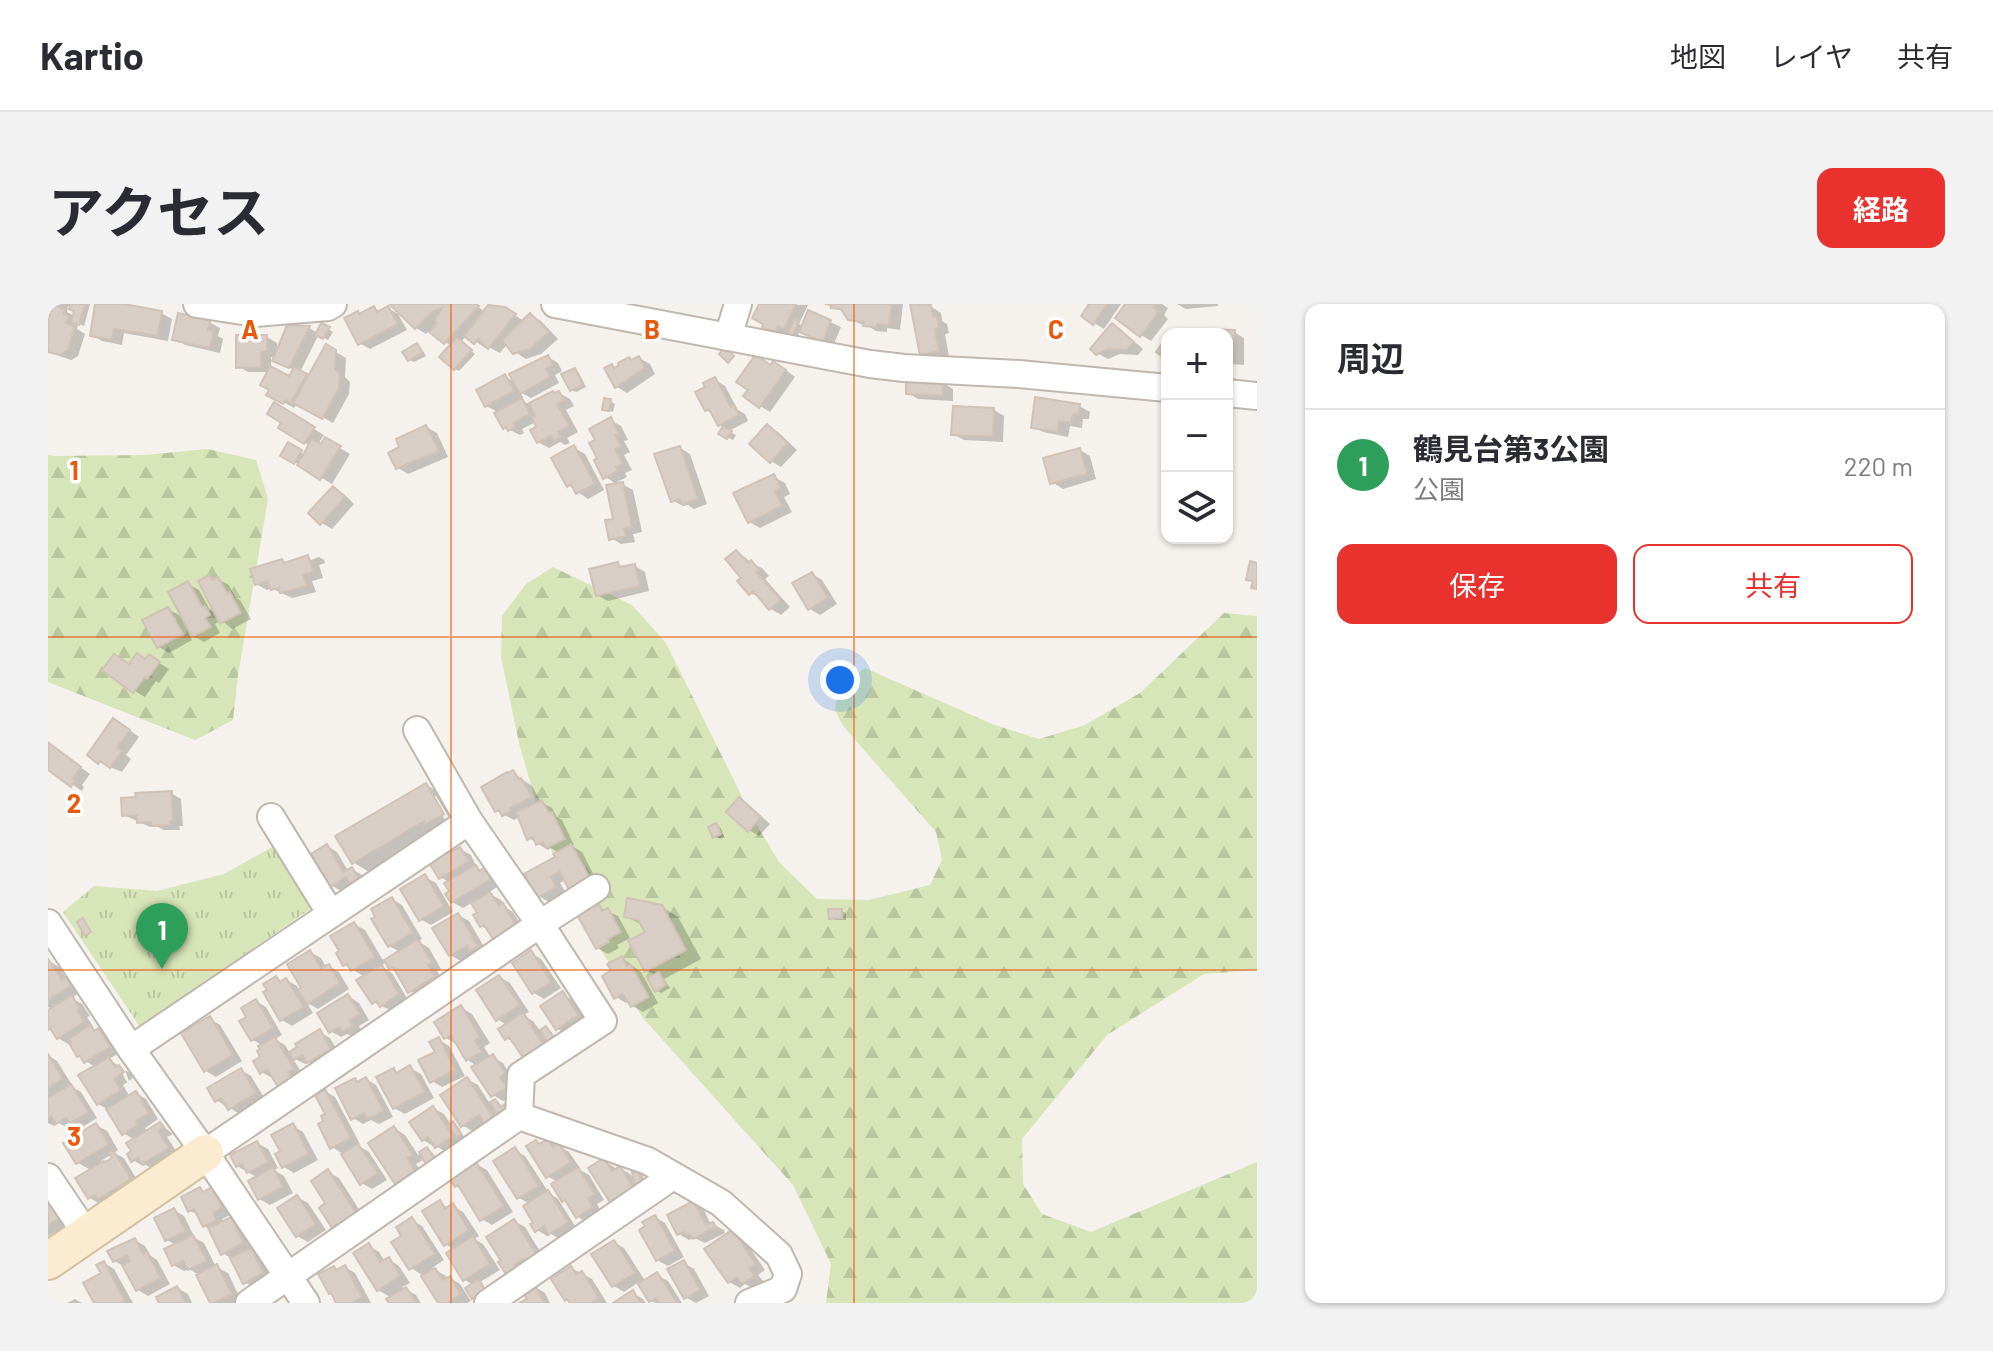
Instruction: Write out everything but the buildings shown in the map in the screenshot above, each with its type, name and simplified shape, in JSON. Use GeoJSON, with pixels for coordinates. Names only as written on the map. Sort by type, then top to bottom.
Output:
{"type":"FeatureCollection","features":[{"type":"Feature","properties":{"kind":"street"},"geometry":{"type":"LineString","coordinates":[[197,304],[255,313],[328,307],[333,304]]}},
{"type":"Feature","properties":{"kind":"street"},"geometry":{"type":"LineString","coordinates":[[555,304],[870,364],[1161,387]]}},
{"type":"Feature","properties":{"kind":"street"},"geometry":{"type":"LineString","coordinates":[[728,337],[738,304]]}},
{"type":"Feature","properties":{"kind":"street"},"geometry":{"type":"LineString","coordinates":[[1233,394],[1257,396]]}},
{"type":"Feature","properties":{"kind":"street"},"geometry":{"type":"LineString","coordinates":[[417,730],[469,821],[603,1021],[521,1075],[519,1116]]}},
{"type":"Feature","properties":{"kind":"street"},"geometry":{"type":"LineString","coordinates":[[271,817],[331,914]]}},
{"type":"Feature","properties":{"kind":"street"},"geometry":{"type":"LineString","coordinates":[[131,1049],[469,821]]}},
{"type":"Feature","properties":{"kind":"street"},"geometry":{"type":"LineString","coordinates":[[48,1261],[596,888]]}},
{"type":"Feature","properties":{"kind":"street"},"geometry":{"type":"LineString","coordinates":[[48,923],[306,1303]]}},
{"type":"Feature","properties":{"kind":"street"},"geometry":{"type":"LineString","coordinates":[[519,1116],[648,1161],[721,1203],[779,1255],[788,1274],[783,1289],[749,1303]]}},
{"type":"Feature","properties":{"kind":"street"},"geometry":{"type":"LineString","coordinates":[[249,1303],[519,1116]]}},
{"type":"Feature","properties":{"kind":"street"},"geometry":{"type":"LineString","coordinates":[[488,1303],[673,1176]]}},
{"type":"Feature","properties":{"kind":"street"},"geometry":{"type":"LineString","coordinates":[[48,1177],[87,1235]]}},
{"type":"Feature","properties":{"kind":"green space"},"geometry":{"type":"Polygon","coordinates":[[[208,449],[256,460],[268,499],[233,720],[195,740],[48,682],[48,455],[145,455],[208,449]]]}},
{"type":"Feature","properties":{"kind":"green space"},"geometry":{"type":"Polygon","coordinates":[[[553,567],[632,605],[666,643],[753,819],[779,862],[817,899],[869,900],[930,885],[942,860],[936,832],[843,726],[835,710],[840,685],[865,668],[992,724],[1039,739],[1085,725],[1140,693],[1224,613],[1257,616],[1257,970],[1204,974],[1107,1035],[1022,1139],[1023,1184],[1042,1214],[1091,1232],[1257,1162],[1257,1303],[826,1303],[831,1264],[793,1185],[643,1018],[581,918],[546,838],[519,743],[501,657],[502,616],[526,584],[553,567]]]}},
{"type":"Feature","properties":{"kind":"green space"},"geometry":{"type":"Polygon","coordinates":[[[274,846],[313,907],[140,1027],[63,912],[94,886],[157,891],[224,874],[274,846]]]}},
{"type":"Feature","properties":{"kind":"place","name":"鶴見台第3公園"},"geometry":{"type":"Point","coordinates":[162,969]}}]}
